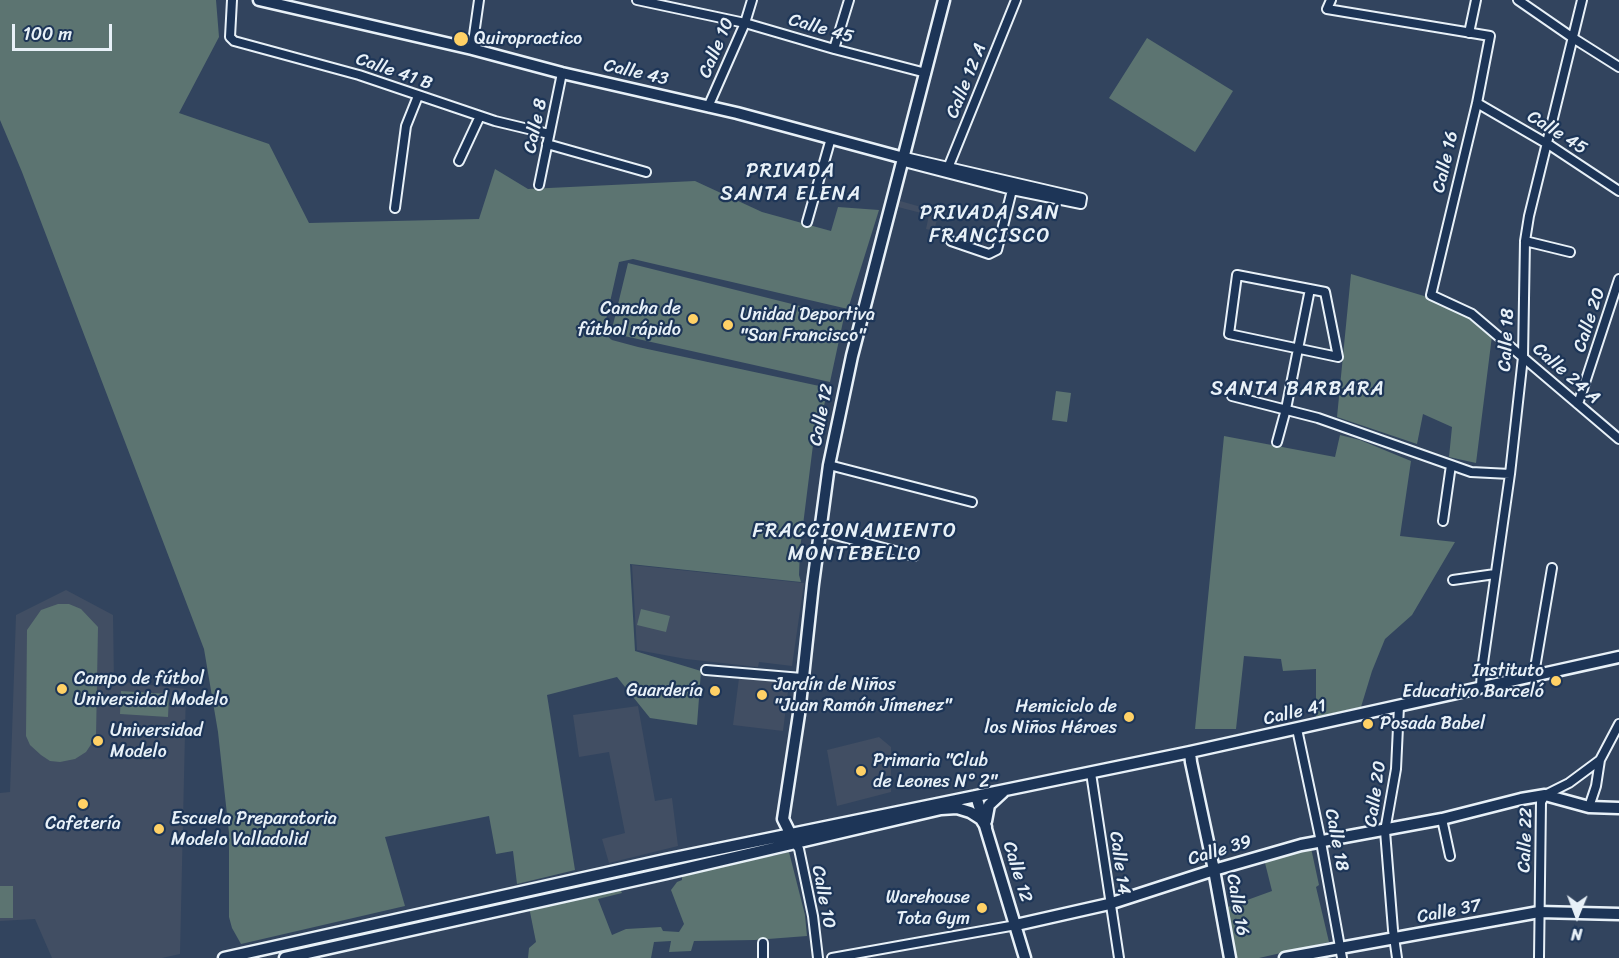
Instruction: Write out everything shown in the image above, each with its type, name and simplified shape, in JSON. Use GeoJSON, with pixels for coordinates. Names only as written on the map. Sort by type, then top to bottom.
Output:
{"type":"FeatureCollection","features":[{"type":"Feature","properties":{"kind":"main road","name":"Calle 43"},"geometry":{"type":"LineString","coordinates":[[259,0],[708,107],[903,159]]}},
{"type":"Feature","properties":{"kind":"main road","name":"Calle 12"},"geometry":{"type":"LineString","coordinates":[[792,838],[783,819],[830,465],[847,378],[944,0]]}},
{"type":"Feature","properties":{"kind":"main road","name":"Calle 41"},"geometry":{"type":"LineString","coordinates":[[792,838],[1619,657]]}},
{"type":"Feature","properties":{"kind":"main road","name":"Calle 16"},"geometry":{"type":"LineString","coordinates":[[1190,752],[1230,958]]}},
{"type":"Feature","properties":{"kind":"main road"},"geometry":{"type":"LineString","coordinates":[[986,827],[989,805],[1001,793],[1011,789]]}},
{"type":"Feature","properties":{"kind":"main road","name":"Calle 39"},"geometry":{"type":"LineString","coordinates":[[1016,925],[1109,904],[1270,854],[1442,819],[1521,799],[1545,795],[1589,807],[1619,808]]}},
{"type":"Feature","properties":{"kind":"main road","name":"Calle 12"},"geometry":{"type":"LineString","coordinates":[[976,796],[1025,958]]}},
{"type":"Feature","properties":{"kind":"main road"},"geometry":{"type":"LineString","coordinates":[[224,958],[664,860],[951,808],[970,812],[981,819],[986,827]]}},
{"type":"Feature","properties":{"kind":"main road"},"geometry":{"type":"LineString","coordinates":[[285,958],[667,873],[792,838]]}},
{"type":"Feature","properties":{"kind":"main road"},"geometry":{"type":"LineString","coordinates":[[664,860],[667,873]]}},
{"type":"Feature","properties":{"kind":"main road","name":"Calle 37"},"geometry":{"type":"LineString","coordinates":[[1286,958],[1341,953],[1394,939],[1539,912],[1619,914]]}},
{"type":"Feature","properties":{"kind":"street","name":"Calle 41 B"},"geometry":{"type":"LineString","coordinates":[[231,0],[230,37],[234,40],[350,72],[480,116],[549,134]]}},
{"type":"Feature","properties":{"kind":"street"},"geometry":{"type":"LineString","coordinates":[[472,49],[479,0]]}},
{"type":"Feature","properties":{"kind":"street","name":"Calle 45"},"geometry":{"type":"LineString","coordinates":[[637,0],[745,23],[834,50],[926,73]]}},
{"type":"Feature","properties":{"kind":"street","name":"Calle 10"},"geometry":{"type":"LineString","coordinates":[[708,107],[745,23],[752,0]]}},
{"type":"Feature","properties":{"kind":"street"},"geometry":{"type":"LineString","coordinates":[[834,50],[849,0]]}},
{"type":"Feature","properties":{"kind":"street","name":"Calle 12 A"},"geometry":{"type":"LineString","coordinates":[[948,169],[1016,0]]}},
{"type":"Feature","properties":{"kind":"street"},"geometry":{"type":"LineString","coordinates":[[1331,0],[1327,9],[1470,33],[1476,0]]}},
{"type":"Feature","properties":{"kind":"street"},"geometry":{"type":"LineString","coordinates":[[1518,0],[1619,67]]}},
{"type":"Feature","properties":{"kind":"street","name":"Calle 18"},"geometry":{"type":"LineString","coordinates":[[1482,686],[1523,357],[1525,241],[1529,216],[1582,0]]}},
{"type":"Feature","properties":{"kind":"street","name":"Calle 16"},"geometry":{"type":"LineString","coordinates":[[1431,295],[1477,103],[1490,36],[1470,33]]}},
{"type":"Feature","properties":{"kind":"street","name":"Calle 8"},"geometry":{"type":"LineString","coordinates":[[539,185],[562,73]]}},
{"type":"Feature","properties":{"kind":"street"},"geometry":{"type":"LineString","coordinates":[[395,208],[406,126],[418,96]]}},
{"type":"Feature","properties":{"kind":"street","name":"Calle 45"},"geometry":{"type":"LineString","coordinates":[[1477,103],[1547,143],[1619,191]]}},
{"type":"Feature","properties":{"kind":"street"},"geometry":{"type":"LineString","coordinates":[[459,161],[480,116]]}},
{"type":"Feature","properties":{"kind":"street"},"geometry":{"type":"LineString","coordinates":[[807,222],[831,138]]}},
{"type":"Feature","properties":{"kind":"street"},"geometry":{"type":"LineString","coordinates":[[547,144],[646,172]]}},
{"type":"Feature","properties":{"kind":"street"},"geometry":{"type":"LineString","coordinates":[[903,159],[948,169],[1013,187],[1080,204],[1082,198],[1013,187]]}},
{"type":"Feature","properties":{"kind":"street"},"geometry":{"type":"LineString","coordinates":[[951,241],[989,254],[997,250],[1013,187]]}},
{"type":"Feature","properties":{"kind":"street"},"geometry":{"type":"LineString","coordinates":[[1525,241],[1570,252]]}},
{"type":"Feature","properties":{"kind":"street"},"geometry":{"type":"LineString","coordinates":[[1237,275],[1324,292],[1338,357],[1299,349],[1229,334],[1237,275]]}},
{"type":"Feature","properties":{"kind":"street","name":"Calle 20"},"geometry":{"type":"LineString","coordinates":[[1578,404],[1615,309],[1619,279]]}},
{"type":"Feature","properties":{"kind":"street"},"geometry":{"type":"LineString","coordinates":[[1277,442],[1299,349],[1310,289]]}},
{"type":"Feature","properties":{"kind":"street","name":"Calle 24 A"},"geometry":{"type":"LineString","coordinates":[[1431,295],[1473,314],[1619,439]]}},
{"type":"Feature","properties":{"kind":"street"},"geometry":{"type":"LineString","coordinates":[[1232,396],[1339,425],[1471,472],[1510,474]]}},
{"type":"Feature","properties":{"kind":"street"},"geometry":{"type":"LineString","coordinates":[[830,465],[972,502]]}},
{"type":"Feature","properties":{"kind":"street"},"geometry":{"type":"LineString","coordinates":[[1443,521],[1451,465]]}},
{"type":"Feature","properties":{"kind":"street"},"geometry":{"type":"LineString","coordinates":[[820,531],[914,556]]}},
{"type":"Feature","properties":{"kind":"street"},"geometry":{"type":"LineString","coordinates":[[1534,674],[1552,568]]}},
{"type":"Feature","properties":{"kind":"street"},"geometry":{"type":"LineString","coordinates":[[1453,580],[1495,574]]}},
{"type":"Feature","properties":{"kind":"street"},"geometry":{"type":"LineString","coordinates":[[706,670],[802,678]]}},
{"type":"Feature","properties":{"kind":"street","name":"Calle 20"},"geometry":{"type":"LineString","coordinates":[[1397,958],[1385,831],[1396,769],[1399,706]]}},
{"type":"Feature","properties":{"kind":"street","name":"Calle 22"},"geometry":{"type":"LineString","coordinates":[[1539,958],[1541,802],[1545,795],[1569,783],[1600,760],[1619,724]]}},
{"type":"Feature","properties":{"kind":"street","name":"Calle 18"},"geometry":{"type":"LineString","coordinates":[[1297,729],[1341,953]]}},
{"type":"Feature","properties":{"kind":"street"},"geometry":{"type":"LineString","coordinates":[[1589,807],[1596,786],[1600,760]]}},
{"type":"Feature","properties":{"kind":"street","name":"Calle 14"},"geometry":{"type":"LineString","coordinates":[[1090,772],[1119,958]]}},
{"type":"Feature","properties":{"kind":"street"},"geometry":{"type":"LineString","coordinates":[[1442,819],[1450,856]]}},
{"type":"Feature","properties":{"kind":"street","name":"Calle 10"},"geometry":{"type":"LineString","coordinates":[[792,838],[799,849],[813,916],[818,958]]}},
{"type":"Feature","properties":{"kind":"street","name":"Calle 39"},"geometry":{"type":"LineString","coordinates":[[832,958],[1016,925]]}},
{"type":"Feature","properties":{"kind":"street"},"geometry":{"type":"LineString","coordinates":[[763,943],[763,958]]}},
{"type":"Feature","properties":{"kind":"shaded area"},"geometry":{"type":"Polygon","coordinates":[[[900,201],[939,212],[934,231],[926,229],[929,215],[898,207],[900,201]]]}},
{"type":"Feature","properties":{"kind":"shaded area"},"geometry":{"type":"Polygon","coordinates":[[[632,565],[804,583],[792,666],[759,662],[758,667],[686,659],[637,650],[632,565]]]}},
{"type":"Feature","properties":{"kind":"shaded area","name":"Universidad Modelo"},"geometry":{"type":"Polygon","coordinates":[[[66,590],[113,615],[114,681],[186,689],[180,954],[162,958],[52,958],[35,919],[0,921],[0,793],[10,792],[16,615],[66,590]]]}},
{"type":"Feature","properties":{"kind":"shaded area","name":"Jardín de Niños \"Juan Ramón Jímenez\""},"geometry":{"type":"Polygon","coordinates":[[[739,678],[789,683],[783,731],[733,725],[739,678]]]}},
{"type":"Feature","properties":{"kind":"shaded area"},"geometry":{"type":"Polygon","coordinates":[[[638,706],[655,801],[672,798],[678,846],[609,863],[602,839],[625,833],[609,752],[579,757],[573,715],[638,706]]]}},
{"type":"Feature","properties":{"kind":"shaded area","name":"Primaria \"Club de Leones N° 2\""},"geometry":{"type":"Polygon","coordinates":[[[879,737],[891,747],[891,792],[837,806],[827,750],[879,737]]]}},
{"type":"Feature","properties":{"kind":"green space"},"geometry":{"type":"Polygon","coordinates":[[[0,0],[216,0],[219,37],[179,113],[269,144],[309,223],[479,219],[495,169],[528,189],[695,181],[762,212],[831,231],[838,207],[879,210],[848,309],[633,259],[619,262],[603,333],[612,340],[824,387],[828,391],[813,445],[800,549],[801,582],[630,564],[635,651],[701,671],[697,725],[650,718],[617,677],[547,695],[575,870],[517,884],[513,851],[496,854],[489,816],[385,837],[405,906],[241,944],[229,917],[229,833],[218,732],[204,649],[22,172],[0,120],[0,0]]]}},
{"type":"Feature","properties":{"kind":"green space"},"geometry":{"type":"Polygon","coordinates":[[[1147,38],[1233,91],[1195,152],[1109,98],[1147,38]]]}},
{"type":"Feature","properties":{"kind":"green space","name":"Unidad Deportiva \"San Francisco\""},"geometry":{"type":"Polygon","coordinates":[[[628,263],[844,317],[830,382],[611,333],[628,263]]]}},
{"type":"Feature","properties":{"kind":"green space"},"geometry":{"type":"Polygon","coordinates":[[[1351,274],[1424,296],[1474,319],[1492,336],[1476,463],[1449,457],[1452,427],[1423,414],[1417,444],[1337,417],[1351,274]]]}},
{"type":"Feature","properties":{"kind":"green space"},"geometry":{"type":"Polygon","coordinates":[[[1056,391],[1071,393],[1067,422],[1052,420],[1056,391]]]}},
{"type":"Feature","properties":{"kind":"green space"},"geometry":{"type":"Polygon","coordinates":[[[1340,435],[1360,440],[1411,461],[1400,536],[1455,542],[1412,615],[1385,639],[1361,707],[1316,717],[1316,669],[1283,671],[1281,659],[1244,656],[1236,729],[1195,729],[1224,436],[1335,457],[1340,435]]]}},
{"type":"Feature","properties":{"kind":"green space","name":"Campo de fútbol Universidad Modelo"},"geometry":{"type":"Polygon","coordinates":[[[58,604],[69,604],[81,609],[98,627],[96,737],[86,752],[75,759],[60,762],[50,761],[41,755],[30,745],[26,736],[27,630],[41,610],[58,604]]]}},
{"type":"Feature","properties":{"kind":"green space"},"geometry":{"type":"Polygon","coordinates":[[[641,609],[670,616],[666,632],[637,625],[641,609]]]}},
{"type":"Feature","properties":{"kind":"green space"},"geometry":{"type":"Polygon","coordinates":[[[121,691],[169,694],[168,717],[120,714],[121,691]]]}},
{"type":"Feature","properties":{"kind":"green space"},"geometry":{"type":"Polygon","coordinates":[[[1311,848],[1319,885],[1316,887],[1329,942],[1259,958],[1233,958],[1228,907],[1272,891],[1264,859],[1311,848]]]}},
{"type":"Feature","properties":{"kind":"green space"},"geometry":{"type":"Polygon","coordinates":[[[770,852],[773,856],[789,852],[805,915],[807,936],[694,941],[691,951],[669,952],[671,941],[654,942],[651,958],[528,958],[529,948],[536,942],[529,907],[619,887],[622,893],[598,899],[612,935],[626,929],[661,927],[663,931],[679,932],[684,924],[671,890],[677,882],[682,880],[682,874],[770,852]]]}},
{"type":"Feature","properties":{"kind":"green space"},"geometry":{"type":"Polygon","coordinates":[[[0,886],[13,886],[13,918],[0,918],[0,886]]]}},
{"type":"Feature","properties":{"kind":"place","name":"Quiropractico"},"geometry":{"type":"Point","coordinates":[461,39]}},
{"type":"Feature","properties":{"kind":"place","name":"Cancha de fútbol rápido"},"geometry":{"type":"Point","coordinates":[693,319]}},
{"type":"Feature","properties":{"kind":"place","name":"Unidad Deportiva \"San Francisco\""},"geometry":{"type":"Point","coordinates":[728,325]}},
{"type":"Feature","properties":{"kind":"place","name":"Instituto Educativo Barceló"},"geometry":{"type":"Point","coordinates":[1556,681]}},
{"type":"Feature","properties":{"kind":"place","name":"Campo de fútbol Universidad Modelo"},"geometry":{"type":"Point","coordinates":[62,689]}},
{"type":"Feature","properties":{"kind":"place","name":"Guardería"},"geometry":{"type":"Point","coordinates":[715,691]}},
{"type":"Feature","properties":{"kind":"place","name":"Jardín de Niños \"Juan Ramón Jímenez\""},"geometry":{"type":"Point","coordinates":[762,695]}},
{"type":"Feature","properties":{"kind":"place","name":"Hemiciclo de los Niños Héroes"},"geometry":{"type":"Point","coordinates":[1129,717]}},
{"type":"Feature","properties":{"kind":"place","name":"Posada Babel"},"geometry":{"type":"Point","coordinates":[1368,724]}},
{"type":"Feature","properties":{"kind":"place","name":"Universidad Modelo"},"geometry":{"type":"Point","coordinates":[98,741]}},
{"type":"Feature","properties":{"kind":"place","name":"Primaria \"Club de Leones N° 2\""},"geometry":{"type":"Point","coordinates":[861,771]}},
{"type":"Feature","properties":{"kind":"place","name":"Cafetería"},"geometry":{"type":"Point","coordinates":[83,804]}},
{"type":"Feature","properties":{"kind":"place","name":"Escuela Preparatoria Modelo Valladolid"},"geometry":{"type":"Point","coordinates":[159,829]}},
{"type":"Feature","properties":{"kind":"place","name":"Warehouse Tota Gym"},"geometry":{"type":"Point","coordinates":[982,908]}},
{"type":"Feature","properties":{"kind":"district","name":"PRIVADA SANTA ELENA"},"geometry":{"type":"Point","coordinates":[791,184]}},
{"type":"Feature","properties":{"kind":"district","name":"PRIVADA SAN FRANCISCO"},"geometry":{"type":"Point","coordinates":[990,226]}},
{"type":"Feature","properties":{"kind":"district","name":"SANTA BARBARA"},"geometry":{"type":"Point","coordinates":[1298,390]}},
{"type":"Feature","properties":{"kind":"district","name":"FRACCIONAMIENTO MONTEBELLO"},"geometry":{"type":"Point","coordinates":[855,544]}}]}
